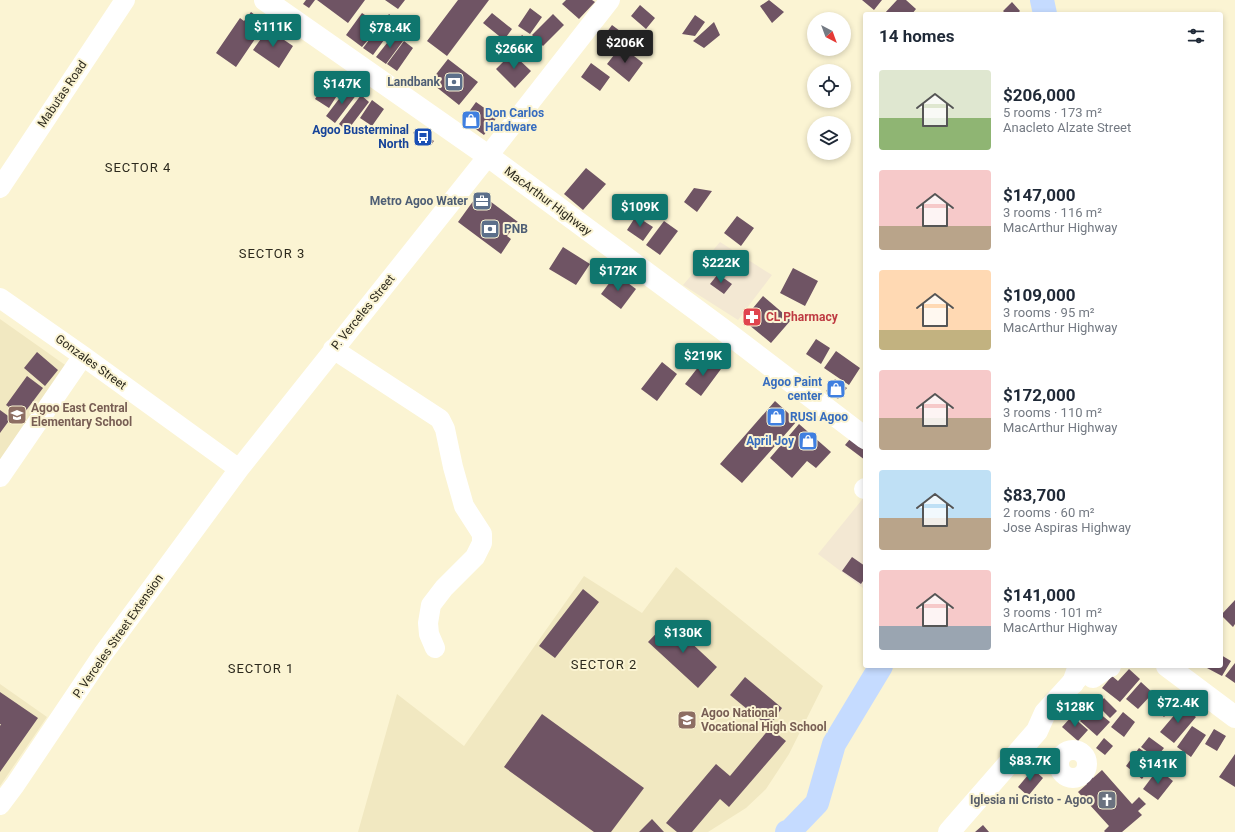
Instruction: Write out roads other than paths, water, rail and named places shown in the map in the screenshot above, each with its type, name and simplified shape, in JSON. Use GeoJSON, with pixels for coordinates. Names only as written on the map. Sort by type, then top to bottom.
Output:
{"type":"FeatureCollection","features":[{"type":"Feature","properties":{"kind":"main road","name":"MacArthur Highway"},"geometry":{"type":"LineString","coordinates":[[265,0],[331,48],[488,156],[721,328],[863,436]]}},
{"type":"Feature","properties":{"kind":"main road"},"geometry":{"type":"LineString","coordinates":[[1170,668],[1235,716]]}},
{"type":"Feature","properties":{"kind":"main road"},"geometry":{"type":"LineString","coordinates":[[949,832],[1037,731],[1055,722],[1091,671]]}},
{"type":"Feature","properties":{"kind":"street","name":"Mabutas Road"},"geometry":{"type":"LineString","coordinates":[[0,188],[125,0]]}},
{"type":"Feature","properties":{"kind":"street","name":"P. Verceles Street"},"geometry":{"type":"LineString","coordinates":[[239,469],[610,0]]}},
{"type":"Feature","properties":{"kind":"street","name":"Gonzales Street"},"geometry":{"type":"LineString","coordinates":[[0,298],[239,469]]}},
{"type":"Feature","properties":{"kind":"street"},"geometry":{"type":"LineString","coordinates":[[334,349],[440,419],[445,429],[453,467],[464,506],[482,534],[482,543],[475,558],[444,588],[430,605],[428,623],[429,634],[436,648]]}},
{"type":"Feature","properties":{"kind":"street"},"geometry":{"type":"LineString","coordinates":[[0,478],[83,356]]}},
{"type":"Feature","properties":{"kind":"street","name":"P. Verceles Street Extension"},"geometry":{"type":"LineString","coordinates":[[0,805],[103,654],[239,469]]}},
{"type":"Feature","properties":{"kind":"waterway"},"geometry":{"type":"LineString","coordinates":[[1042,0],[1045,12]]}},
{"type":"Feature","properties":{"kind":"waterway"},"geometry":{"type":"LineString","coordinates":[[787,832],[790,831],[817,803],[834,744],[880,668]]}},
{"type":"Feature","properties":{"kind":"place","name":"Landbank"},"geometry":{"type":"Point","coordinates":[454,82]}},
{"type":"Feature","properties":{"kind":"place","name":"Don Carlos Hardware"},"geometry":{"type":"Point","coordinates":[471,120]}},
{"type":"Feature","properties":{"kind":"place","name":"Agoo Busterminal North"},"geometry":{"type":"Point","coordinates":[423,137]}},
{"type":"Feature","properties":{"kind":"place","name":"Metro Agoo Water"},"geometry":{"type":"Point","coordinates":[482,201]}},
{"type":"Feature","properties":{"kind":"place","name":"PNB"},"geometry":{"type":"Point","coordinates":[490,229]}},
{"type":"Feature","properties":{"kind":"place","name":"CL Pharmacy"},"geometry":{"type":"Point","coordinates":[752,317]}},
{"type":"Feature","properties":{"kind":"place","name":"Agoo Paint center"},"geometry":{"type":"Point","coordinates":[836,389]}},
{"type":"Feature","properties":{"kind":"place","name":"Agoo East Central Elementary School"},"geometry":{"type":"Point","coordinates":[17,415]}},
{"type":"Feature","properties":{"kind":"place","name":"RUSI Agoo"},"geometry":{"type":"Point","coordinates":[776,417]}},
{"type":"Feature","properties":{"kind":"place","name":"April Joy"},"geometry":{"type":"Point","coordinates":[808,441]}},
{"type":"Feature","properties":{"kind":"place","name":"Agoo National Vocational High School"},"geometry":{"type":"Point","coordinates":[687,720]}},
{"type":"Feature","properties":{"kind":"place","name":"Iglesia ni Cristo - Agoo"},"geometry":{"type":"Point","coordinates":[1107,800]}},
{"type":"Feature","properties":{"kind":"district","name":"SECTOR 4"},"geometry":{"type":"Point","coordinates":[138,167]}},
{"type":"Feature","properties":{"kind":"district","name":"SECTOR 3"},"geometry":{"type":"Point","coordinates":[272,253]}},
{"type":"Feature","properties":{"kind":"district","name":"SECTOR 2"},"geometry":{"type":"Point","coordinates":[604,664]}},
{"type":"Feature","properties":{"kind":"district","name":"SECTOR 1"},"geometry":{"type":"Point","coordinates":[261,668]}}]}
